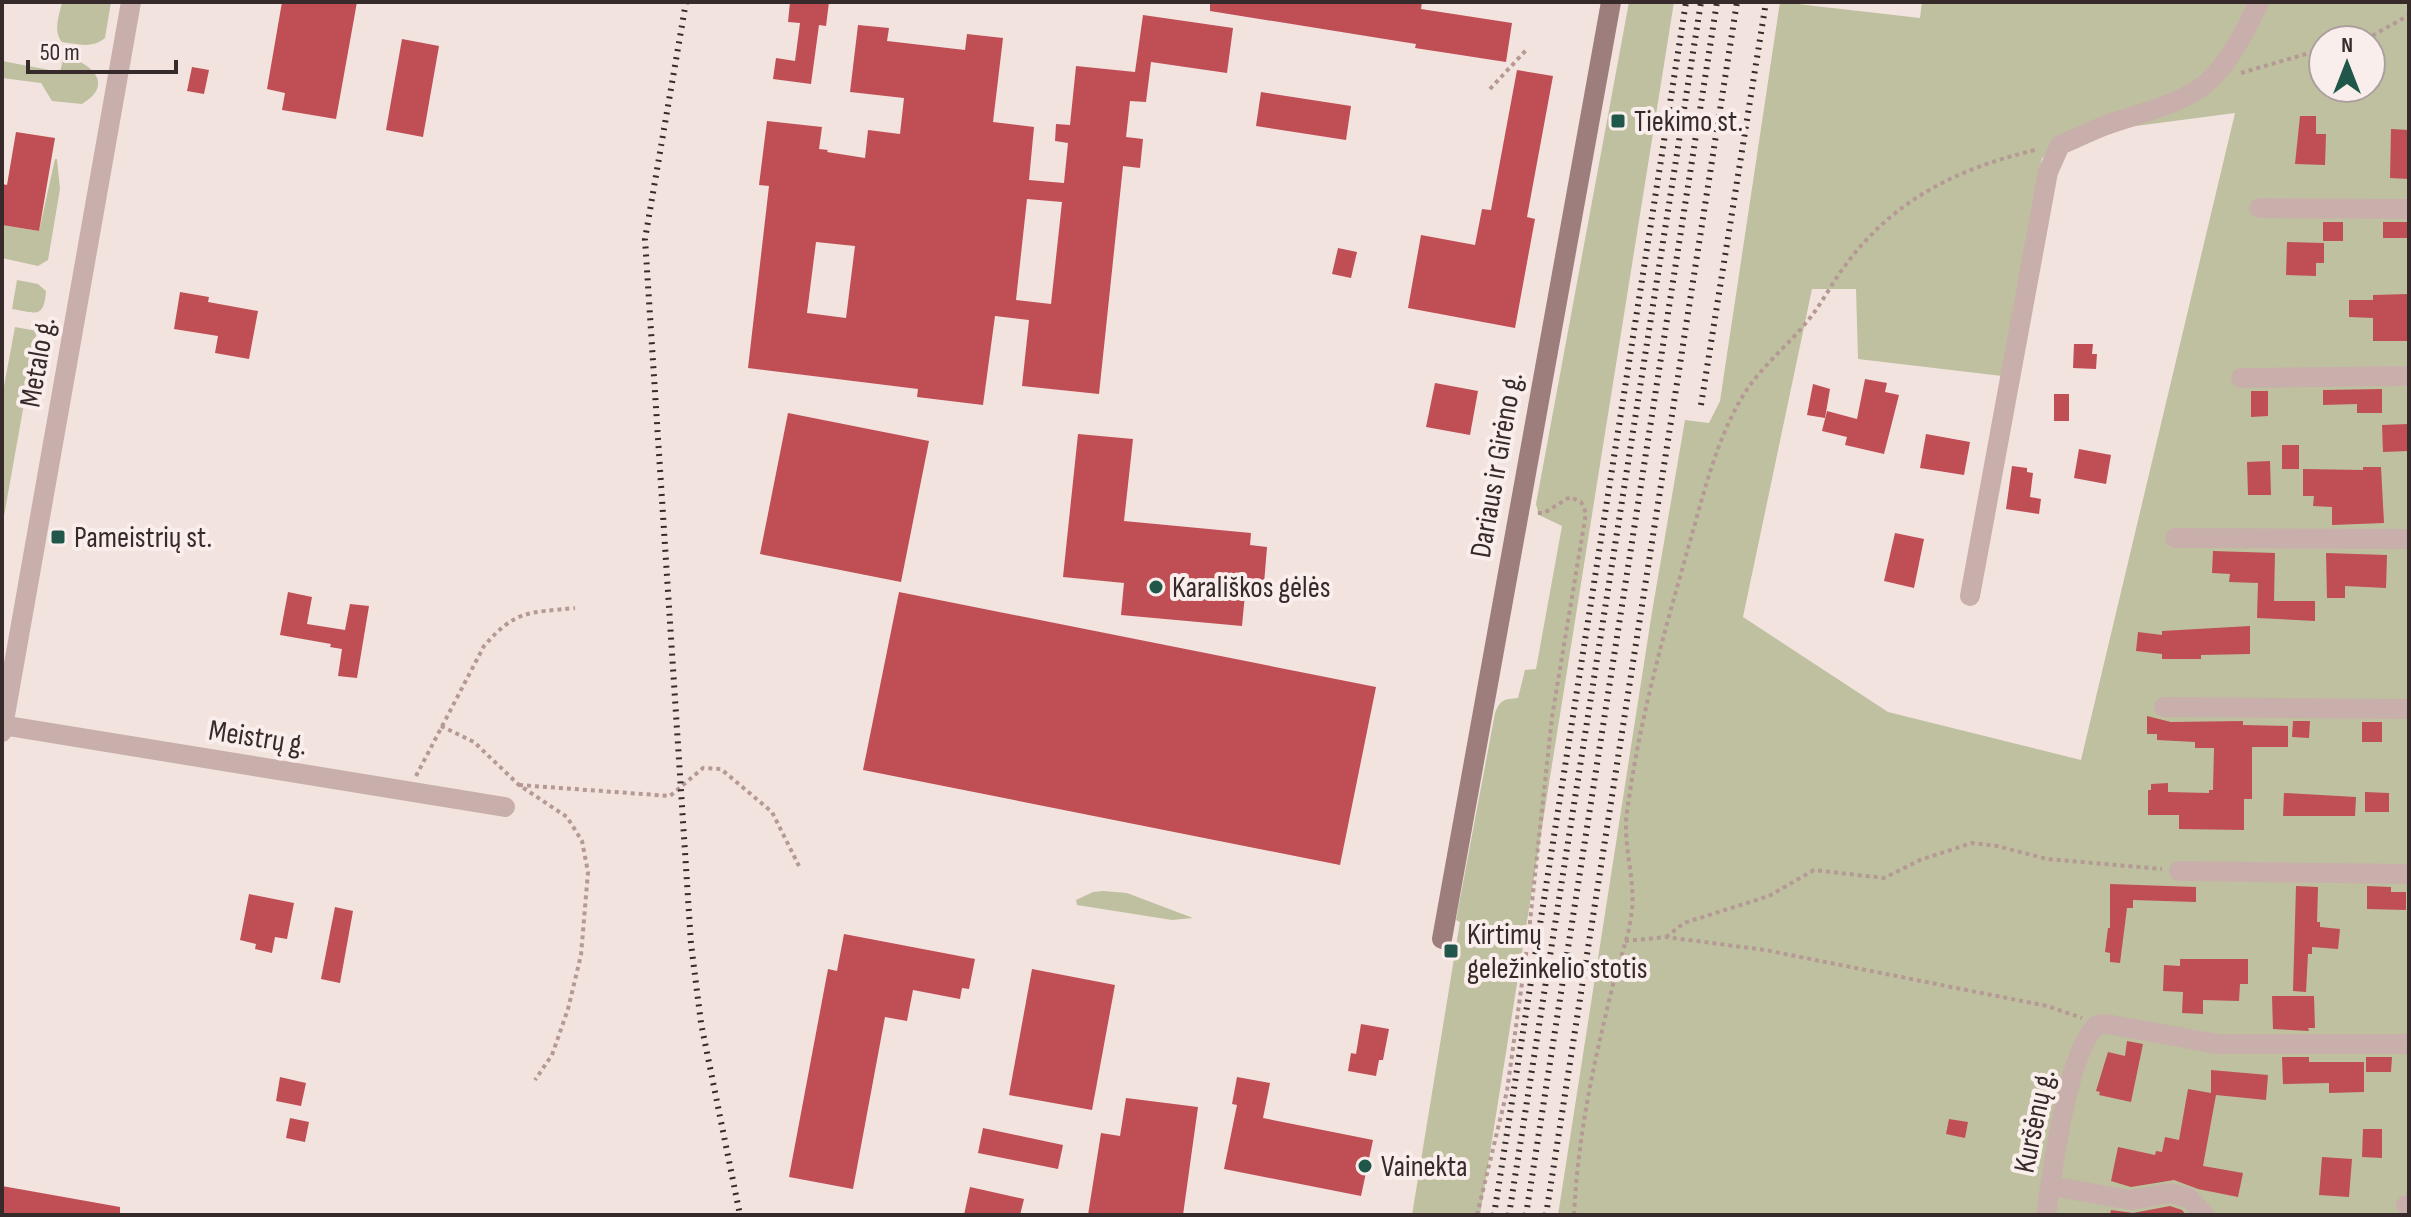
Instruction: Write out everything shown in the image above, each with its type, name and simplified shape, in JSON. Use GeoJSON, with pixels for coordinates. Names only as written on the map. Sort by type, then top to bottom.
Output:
{"type":"FeatureCollection","features":[{"type":"Feature","properties":{"kind":"street","name":"Metalo g."},"geometry":{"type":"LineString","coordinates":[[2,727],[131,2]]}},
{"type":"Feature","properties":{"kind":"street","name":"Dariaus ir Girėno g."},"geometry":{"type":"LineString","coordinates":[[1442,939],[1611,2]]}},
{"type":"Feature","properties":{"kind":"street"},"geometry":{"type":"LineString","coordinates":[[1970,596],[2048,172],[2060,145],[2163,106],[2204,85],[2245,31],[2259,2]]}},
{"type":"Feature","properties":{"kind":"street"},"geometry":{"type":"LineString","coordinates":[[2259,208],[2409,209]]}},
{"type":"Feature","properties":{"kind":"street"},"geometry":{"type":"LineString","coordinates":[[2241,378],[2409,376]]}},
{"type":"Feature","properties":{"kind":"street"},"geometry":{"type":"LineString","coordinates":[[2175,538],[2409,539]]}},
{"type":"Feature","properties":{"kind":"street"},"geometry":{"type":"LineString","coordinates":[[2164,707],[2409,709]]}},
{"type":"Feature","properties":{"kind":"street","name":"Meistrų g."},"geometry":{"type":"LineString","coordinates":[[2,727],[505,807]]}},
{"type":"Feature","properties":{"kind":"street"},"geometry":{"type":"LineString","coordinates":[[2179,871],[2409,874]]}},
{"type":"Feature","properties":{"kind":"street"},"geometry":{"type":"LineString","coordinates":[[2091,1033],[2107,1024],[2217,1044],[2409,1044]]}},
{"type":"Feature","properties":{"kind":"street","name":"Kuršėnų g."},"geometry":{"type":"LineString","coordinates":[[2046,1215],[2071,1080],[2091,1033]]}},
{"type":"Feature","properties":{"kind":"street"},"geometry":{"type":"LineString","coordinates":[[2050,1186],[2131,1200],[2171,1193],[2189,1198],[2205,1215]]}},
{"type":"Feature","properties":{"kind":"path"},"geometry":{"type":"LineString","coordinates":[[2387,27],[2409,15]]}},
{"type":"Feature","properties":{"kind":"path"},"geometry":{"type":"LineString","coordinates":[[1490,89],[1528,48]]}},
{"type":"Feature","properties":{"kind":"path"},"geometry":{"type":"LineString","coordinates":[[2204,85],[2307,53]]}},
{"type":"Feature","properties":{"kind":"path"},"geometry":{"type":"LineString","coordinates":[[1574,1215],[1582,1123],[1631,918],[1633,882],[1626,815],[1643,721],[1664,631],[1713,463],[1741,399],[1770,361],[1811,317],[1844,267],[1877,227],[1924,191],[1992,160],[2060,145]]}},
{"type":"Feature","properties":{"kind":"path"},"geometry":{"type":"LineString","coordinates":[[1477,1215],[1507,1091],[1528,940],[1552,717],[1586,513],[1581,502],[1570,497],[1544,513],[1518,515]]}},
{"type":"Feature","properties":{"kind":"path"},"geometry":{"type":"LineString","coordinates":[[408,792],[484,646],[499,629],[523,614],[575,608]]}},
{"type":"Feature","properties":{"kind":"path"},"geometry":{"type":"LineString","coordinates":[[441,726],[474,742],[519,785],[567,817],[582,841],[588,872],[581,955],[568,1009],[552,1055],[535,1080]]}},
{"type":"Feature","properties":{"kind":"path"},"geometry":{"type":"LineString","coordinates":[[519,785],[670,796],[703,768],[721,769],[772,812],[799,866]]}},
{"type":"Feature","properties":{"kind":"path"},"geometry":{"type":"LineString","coordinates":[[505,807],[519,785]]}},
{"type":"Feature","properties":{"kind":"path"},"geometry":{"type":"LineString","coordinates":[[1666,937],[1684,923],[1769,896],[1814,870],[1884,878],[1920,860],[1972,843],[2047,859],[2179,871]]}},
{"type":"Feature","properties":{"kind":"path"},"geometry":{"type":"LineString","coordinates":[[1625,941],[1666,937],[1765,950],[2047,1006],[2089,1020],[2091,1033]]}},
{"type":"Feature","properties":{"kind":"green space"},"geometry":{"type":"Polygon","coordinates":[[[62,2],[111,2],[105,38],[90,45],[62,42],[57,28],[62,2]]]}},
{"type":"Feature","properties":{"kind":"green space"},"geometry":{"type":"Polygon","coordinates":[[[1629,2],[1674,2],[1480,1215],[1412,1215],[1460,922],[1456,920],[1495,713],[1503,701],[1518,698],[1525,670],[1536,669],[1562,526],[1539,515],[1536,504],[1629,2]]]}},
{"type":"Feature","properties":{"kind":"green space"},"geometry":{"type":"Polygon","coordinates":[[[1780,2],[1920,18],[1922,2],[2409,2],[2409,1215],[1558,1215],[1685,420],[1709,423],[1720,401],[1780,2]],[[2235,113],[2128,127],[2042,158],[2002,376],[1858,359],[1856,289],[1812,289],[1743,617],[1888,712],[2081,760],[2235,113]]]}},
{"type":"Feature","properties":{"kind":"green space"},"geometry":{"type":"Polygon","coordinates":[[[64,56],[83,63],[96,75],[97,89],[82,104],[52,101],[41,83],[2,78],[2,61],[60,72],[64,56]]]}},
{"type":"Feature","properties":{"kind":"green space"},"geometry":{"type":"Polygon","coordinates":[[[55,159],[60,189],[48,260],[38,266],[2,258],[2,225],[39,231],[55,159]]]}},
{"type":"Feature","properties":{"kind":"green space"},"geometry":{"type":"Polygon","coordinates":[[[17,280],[38,284],[46,291],[41,310],[12,309],[17,280]]]}},
{"type":"Feature","properties":{"kind":"green space"},"geometry":{"type":"Polygon","coordinates":[[[15,327],[37,331],[2,527],[2,397],[15,327]]]}},
{"type":"Feature","properties":{"kind":"green space"},"geometry":{"type":"Polygon","coordinates":[[[1103,891],[1127,893],[1193,918],[1172,920],[1077,905],[1076,900],[1103,891]]]}},
{"type":"Feature","properties":{"kind":"building"},"geometry":{"type":"Polygon","coordinates":[[[282,2],[357,2],[336,119],[282,110],[285,93],[267,89],[282,2]]]}},
{"type":"Feature","properties":{"kind":"building"},"geometry":{"type":"Polygon","coordinates":[[[790,2],[829,2],[826,26],[819,25],[811,84],[773,79],[776,58],[795,61],[800,23],[788,22],[790,2]]]}},
{"type":"Feature","properties":{"kind":"building"},"geometry":{"type":"Polygon","coordinates":[[[1210,2],[1422,2],[1421,9],[1512,23],[1506,62],[1415,48],[1416,44],[1210,11],[1210,2]]]}},
{"type":"Feature","properties":{"kind":"building"},"geometry":{"type":"Polygon","coordinates":[[[1143,15],[1233,28],[1227,73],[1151,62],[1146,102],[1130,101],[1126,137],[1143,139],[1140,168],[1123,166],[1099,394],[1022,386],[1029,320],[995,316],[983,405],[917,397],[918,389],[748,368],[769,186],[759,185],[767,121],[822,127],[819,149],[865,158],[868,130],[900,134],[904,98],[850,92],[858,25],[889,28],[887,41],[965,50],[967,34],[1003,38],[993,122],[1034,127],[1029,180],[1064,183],[1068,143],[1055,141],[1056,124],[1070,125],[1076,66],[1135,72],[1143,15]],[[1027,199],[1016,300],[1051,304],[1062,202],[1027,199]],[[816,242],[807,313],[846,318],[855,246],[816,242]]]}},
{"type":"Feature","properties":{"kind":"building"},"geometry":{"type":"Polygon","coordinates":[[[402,39],[439,46],[423,137],[386,130],[402,39]]]}},
{"type":"Feature","properties":{"kind":"building"},"geometry":{"type":"Polygon","coordinates":[[[192,67],[209,70],[204,94],[187,91],[192,67]]]}},
{"type":"Feature","properties":{"kind":"building"},"geometry":{"type":"Polygon","coordinates":[[[1517,70],[1553,76],[1527,217],[1535,219],[1515,328],[1408,308],[1421,235],[1475,245],[1482,209],[1491,210],[1517,70]]]}},
{"type":"Feature","properties":{"kind":"building"},"geometry":{"type":"Polygon","coordinates":[[[1261,92],[1351,106],[1346,140],[1256,126],[1261,92]]]}},
{"type":"Feature","properties":{"kind":"building"},"geometry":{"type":"Polygon","coordinates":[[[2300,116],[2316,116],[2316,134],[2326,134],[2325,165],[2295,164],[2300,116]]]}},
{"type":"Feature","properties":{"kind":"building"},"geometry":{"type":"Polygon","coordinates":[[[2391,129],[2409,130],[2409,179],[2390,178],[2391,129]]]}},
{"type":"Feature","properties":{"kind":"building"},"geometry":{"type":"Polygon","coordinates":[[[16,132],[55,138],[39,231],[2,225],[2,184],[7,185],[16,132]]]}},
{"type":"Feature","properties":{"kind":"building"},"geometry":{"type":"Polygon","coordinates":[[[2323,222],[2343,222],[2343,241],[2323,241],[2323,222]]]}},
{"type":"Feature","properties":{"kind":"building"},"geometry":{"type":"Polygon","coordinates":[[[2383,222],[2408,222],[2408,238],[2383,238],[2383,222]]]}},
{"type":"Feature","properties":{"kind":"building"},"geometry":{"type":"Polygon","coordinates":[[[2287,242],[2324,243],[2324,263],[2316,263],[2316,276],[2286,275],[2287,242]]]}},
{"type":"Feature","properties":{"kind":"building"},"geometry":{"type":"Polygon","coordinates":[[[1338,248],[1357,252],[1351,278],[1332,274],[1338,248]]]}},
{"type":"Feature","properties":{"kind":"building"},"geometry":{"type":"Polygon","coordinates":[[[180,292],[209,297],[208,302],[258,311],[249,359],[215,353],[218,336],[174,329],[180,292]]]}},
{"type":"Feature","properties":{"kind":"building"},"geometry":{"type":"Polygon","coordinates":[[[2409,294],[2409,341],[2373,341],[2373,318],[2349,317],[2349,300],[2373,300],[2373,295],[2409,294]]]}},
{"type":"Feature","properties":{"kind":"building"},"geometry":{"type":"Polygon","coordinates":[[[2074,344],[2093,344],[2092,354],[2097,354],[2096,369],[2073,368],[2074,344]]]}},
{"type":"Feature","properties":{"kind":"building"},"geometry":{"type":"Polygon","coordinates":[[[1865,379],[1887,383],[1885,392],[1899,395],[1884,454],[1845,445],[1847,437],[1822,431],[1827,411],[1857,419],[1865,379]]]}},
{"type":"Feature","properties":{"kind":"building"},"geometry":{"type":"Polygon","coordinates":[[[1435,383],[1478,391],[1470,435],[1426,427],[1435,383]]]}},
{"type":"Feature","properties":{"kind":"building"},"geometry":{"type":"Polygon","coordinates":[[[1813,384],[1830,389],[1825,418],[1807,415],[1813,384]]]}},
{"type":"Feature","properties":{"kind":"building"},"geometry":{"type":"Polygon","coordinates":[[[2382,389],[2382,413],[2357,413],[2357,404],[2323,405],[2323,390],[2382,389]]]}},
{"type":"Feature","properties":{"kind":"building"},"geometry":{"type":"Polygon","coordinates":[[[2251,391],[2268,391],[2268,416],[2251,417],[2251,391]]]}},
{"type":"Feature","properties":{"kind":"building"},"geometry":{"type":"Polygon","coordinates":[[[2054,394],[2069,394],[2069,421],[2054,421],[2054,394]]]}},
{"type":"Feature","properties":{"kind":"building"},"geometry":{"type":"Polygon","coordinates":[[[788,413],[929,441],[901,582],[760,554],[788,413]]]}},
{"type":"Feature","properties":{"kind":"building"},"geometry":{"type":"Polygon","coordinates":[[[2408,424],[2409,451],[2383,452],[2382,425],[2408,424]]]}},
{"type":"Feature","properties":{"kind":"building"},"geometry":{"type":"Polygon","coordinates":[[[1078,434],[1133,439],[1124,521],[1251,533],[1250,545],[1267,547],[1263,596],[1245,594],[1242,626],[1121,615],[1124,583],[1063,577],[1078,434]]]}},
{"type":"Feature","properties":{"kind":"building"},"geometry":{"type":"Polygon","coordinates":[[[1926,434],[1970,442],[1964,475],[1920,468],[1926,434]]]}},
{"type":"Feature","properties":{"kind":"building"},"geometry":{"type":"Polygon","coordinates":[[[2282,445],[2299,445],[2299,469],[2282,469],[2282,445]]]}},
{"type":"Feature","properties":{"kind":"building"},"geometry":{"type":"Polygon","coordinates":[[[2079,449],[2111,455],[2106,484],[2074,478],[2079,449]]]}},
{"type":"Feature","properties":{"kind":"building"},"geometry":{"type":"Polygon","coordinates":[[[2270,461],[2271,495],[2248,495],[2247,462],[2270,461]]]}},
{"type":"Feature","properties":{"kind":"building"},"geometry":{"type":"Polygon","coordinates":[[[2012,466],[2027,468],[2027,472],[2033,473],[2030,497],[2041,499],[2039,514],[2006,509],[2012,466]]]}},
{"type":"Feature","properties":{"kind":"building"},"geometry":{"type":"Polygon","coordinates":[[[2363,467],[2381,467],[2384,523],[2332,525],[2332,507],[2313,506],[2314,496],[2303,496],[2303,469],[2363,470],[2363,467]]]}},
{"type":"Feature","properties":{"kind":"building"},"geometry":{"type":"Polygon","coordinates":[[[1895,533],[1924,539],[1914,588],[1884,581],[1895,533]]]}},
{"type":"Feature","properties":{"kind":"building"},"geometry":{"type":"Polygon","coordinates":[[[2213,551],[2275,553],[2274,601],[2315,601],[2315,621],[2257,618],[2258,583],[2229,582],[2230,574],[2212,573],[2213,551]]]}},
{"type":"Feature","properties":{"kind":"building"},"geometry":{"type":"Polygon","coordinates":[[[2326,553],[2387,555],[2386,588],[2345,586],[2345,598],[2327,598],[2326,553]]]}},
{"type":"Feature","properties":{"kind":"building"},"geometry":{"type":"Polygon","coordinates":[[[288,592],[312,597],[307,624],[345,630],[350,604],[369,606],[357,678],[338,676],[342,649],[330,647],[331,644],[280,635],[288,592]]]}},
{"type":"Feature","properties":{"kind":"building"},"geometry":{"type":"Polygon","coordinates":[[[899,592],[1376,687],[1340,865],[863,770],[899,592]]]}},
{"type":"Feature","properties":{"kind":"building"},"geometry":{"type":"Polygon","coordinates":[[[2250,626],[2250,654],[2162,659],[2162,654],[2136,651],[2138,632],[2162,635],[2162,631],[2250,626]]]}},
{"type":"Feature","properties":{"kind":"building"},"geometry":{"type":"Polygon","coordinates":[[[2147,716],[2171,722],[2243,721],[2243,725],[2288,726],[2288,747],[2252,747],[2252,799],[2244,799],[2244,830],[2179,829],[2179,815],[2148,815],[2148,790],[2151,790],[2151,784],[2168,783],[2168,792],[2209,793],[2213,790],[2214,748],[2195,748],[2195,742],[2157,740],[2157,734],[2147,734],[2147,716]]]}},
{"type":"Feature","properties":{"kind":"building"},"geometry":{"type":"Polygon","coordinates":[[[2293,721],[2310,721],[2309,738],[2292,737],[2293,721]]]}},
{"type":"Feature","properties":{"kind":"building"},"geometry":{"type":"Polygon","coordinates":[[[2362,722],[2382,722],[2382,742],[2362,742],[2362,722]]]}},
{"type":"Feature","properties":{"kind":"building"},"geometry":{"type":"Polygon","coordinates":[[[2365,792],[2389,793],[2389,812],[2365,812],[2365,792]]]}},
{"type":"Feature","properties":{"kind":"building"},"geometry":{"type":"Polygon","coordinates":[[[2284,793],[2356,797],[2355,816],[2283,816],[2284,793]]]}},
{"type":"Feature","properties":{"kind":"building"},"geometry":{"type":"Polygon","coordinates":[[[2110,884],[2196,887],[2196,902],[2133,900],[2133,908],[2127,908],[2120,963],[2110,962],[2110,953],[2105,952],[2110,928],[2110,884]]]}},
{"type":"Feature","properties":{"kind":"building"},"geometry":{"type":"Polygon","coordinates":[[[2296,886],[2318,887],[2317,922],[2320,922],[2320,927],[2340,929],[2338,949],[2312,947],[2312,954],[2308,954],[2306,992],[2293,991],[2296,886]]]}},
{"type":"Feature","properties":{"kind":"building"},"geometry":{"type":"Polygon","coordinates":[[[2367,886],[2391,887],[2391,892],[2406,892],[2406,910],[2367,909],[2367,886]]]}},
{"type":"Feature","properties":{"kind":"building"},"geometry":{"type":"Polygon","coordinates":[[[249,894],[294,903],[287,939],[275,937],[272,953],[255,949],[256,944],[240,940],[249,894]]]}},
{"type":"Feature","properties":{"kind":"building"},"geometry":{"type":"Polygon","coordinates":[[[335,907],[353,911],[340,983],[321,979],[335,907]]]}},
{"type":"Feature","properties":{"kind":"building"},"geometry":{"type":"Polygon","coordinates":[[[844,934],[975,959],[969,989],[962,988],[960,999],[913,990],[907,1021],[885,1017],[853,1189],[789,1177],[828,969],[837,971],[844,934]]]}},
{"type":"Feature","properties":{"kind":"building"},"geometry":{"type":"Polygon","coordinates":[[[2180,959],[2248,959],[2248,984],[2240,984],[2239,1001],[2203,1000],[2203,1014],[2182,1013],[2183,992],[2163,991],[2164,965],[2180,966],[2180,959]]]}},
{"type":"Feature","properties":{"kind":"building"},"geometry":{"type":"Polygon","coordinates":[[[1032,969],[1115,985],[1092,1110],[1009,1095],[1032,969]]]}},
{"type":"Feature","properties":{"kind":"building"},"geometry":{"type":"Polygon","coordinates":[[[2272,996],[2314,996],[2315,1028],[2308,1028],[2309,1031],[2273,1029],[2272,996]]]}},
{"type":"Feature","properties":{"kind":"building"},"geometry":{"type":"Polygon","coordinates":[[[1361,1024],[1389,1029],[1383,1060],[1379,1060],[1376,1076],[1348,1071],[1351,1053],[1356,1054],[1361,1024]]]}},
{"type":"Feature","properties":{"kind":"building"},"geometry":{"type":"Polygon","coordinates":[[[2127,1041],[2143,1044],[2131,1102],[2099,1095],[2100,1092],[2096,1091],[2108,1052],[2125,1056],[2127,1041]]]}},
{"type":"Feature","properties":{"kind":"building"},"geometry":{"type":"Polygon","coordinates":[[[2282,1057],[2309,1057],[2309,1062],[2364,1062],[2364,1092],[2329,1093],[2329,1083],[2283,1084],[2282,1057]]]}},
{"type":"Feature","properties":{"kind":"building"},"geometry":{"type":"Polygon","coordinates":[[[2366,1057],[2392,1057],[2391,1072],[2366,1072],[2366,1057]]]}},
{"type":"Feature","properties":{"kind":"building"},"geometry":{"type":"Polygon","coordinates":[[[2211,1070],[2268,1075],[2266,1100],[2216,1095],[2203,1166],[2243,1173],[2238,1197],[2198,1189],[2174,1180],[2131,1187],[2111,1181],[2118,1147],[2155,1155],[2156,1151],[2162,1152],[2165,1137],[2179,1140],[2188,1089],[2211,1093],[2211,1070]]]}},
{"type":"Feature","properties":{"kind":"building"},"geometry":{"type":"Polygon","coordinates":[[[280,1077],[306,1083],[301,1106],[276,1101],[280,1077]]]}},
{"type":"Feature","properties":{"kind":"building"},"geometry":{"type":"Polygon","coordinates":[[[1237,1077],[1270,1083],[1263,1118],[1373,1140],[1361,1196],[1224,1169],[1237,1105],[1232,1104],[1237,1077]]]}},
{"type":"Feature","properties":{"kind":"building"},"geometry":{"type":"Polygon","coordinates":[[[1126,1098],[1198,1107],[1183,1215],[1088,1215],[1101,1133],[1120,1136],[1126,1098]]]}},
{"type":"Feature","properties":{"kind":"building"},"geometry":{"type":"Polygon","coordinates":[[[290,1118],[309,1122],[305,1142],[286,1138],[290,1118]]]}},
{"type":"Feature","properties":{"kind":"building"},"geometry":{"type":"Polygon","coordinates":[[[1949,1119],[1968,1122],[1965,1138],[1946,1134],[1949,1119]]]}},
{"type":"Feature","properties":{"kind":"building"},"geometry":{"type":"Polygon","coordinates":[[[983,1128],[1063,1145],[1058,1169],[978,1153],[983,1128]]]}},
{"type":"Feature","properties":{"kind":"building"},"geometry":{"type":"Polygon","coordinates":[[[2363,1129],[2382,1129],[2382,1158],[2362,1157],[2363,1129]]]}},
{"type":"Feature","properties":{"kind":"building"},"geometry":{"type":"Polygon","coordinates":[[[2322,1157],[2352,1159],[2349,1197],[2319,1195],[2322,1157]]]}},
{"type":"Feature","properties":{"kind":"building"},"geometry":{"type":"Polygon","coordinates":[[[2,1186],[120,1207],[120,1215],[2,1215],[2,1186]]]}},
{"type":"Feature","properties":{"kind":"building"},"geometry":{"type":"Polygon","coordinates":[[[970,1187],[1024,1199],[1020,1215],[964,1215],[970,1187]]]}},
{"type":"Feature","properties":{"kind":"building"},"geometry":{"type":"Polygon","coordinates":[[[2170,1206],[2186,1215],[2110,1215],[2111,1210],[2133,1213],[2170,1206]]]}},
{"type":"Feature","properties":{"kind":"railway"},"geometry":{"type":"LineString","coordinates":[[686,2],[645,239],[691,944],[701,1023],[740,1215]]}},
{"type":"Feature","properties":{"kind":"railway"},"geometry":{"type":"LineString","coordinates":[[1494,1215],[1686,2]]}},
{"type":"Feature","properties":{"kind":"railway"},"geometry":{"type":"LineString","coordinates":[[1509,1215],[1701,2]]}},
{"type":"Feature","properties":{"kind":"railway"},"geometry":{"type":"LineString","coordinates":[[1526,1215],[1717,2]]}},
{"type":"Feature","properties":{"kind":"railway"},"geometry":{"type":"LineString","coordinates":[[1546,1215],[1737,2]]}},
{"type":"Feature","properties":{"kind":"railway"},"geometry":{"type":"LineString","coordinates":[[1701,405],[1766,2]]}},
{"type":"Feature","properties":{"kind":"place","name":"Tiekimo st."},"geometry":{"type":"Point","coordinates":[1618,121]}},
{"type":"Feature","properties":{"kind":"place","name":"Pameistrių st."},"geometry":{"type":"Point","coordinates":[58,537]}},
{"type":"Feature","properties":{"kind":"place","name":"Karališkos gėlės"},"geometry":{"type":"Point","coordinates":[1156,587]}},
{"type":"Feature","properties":{"kind":"place","name":"Kirtimų geležinkelio stotis"},"geometry":{"type":"Point","coordinates":[1451,951]}},
{"type":"Feature","properties":{"kind":"place","name":"Vainekta"},"geometry":{"type":"Point","coordinates":[1365,1166]}}]}
